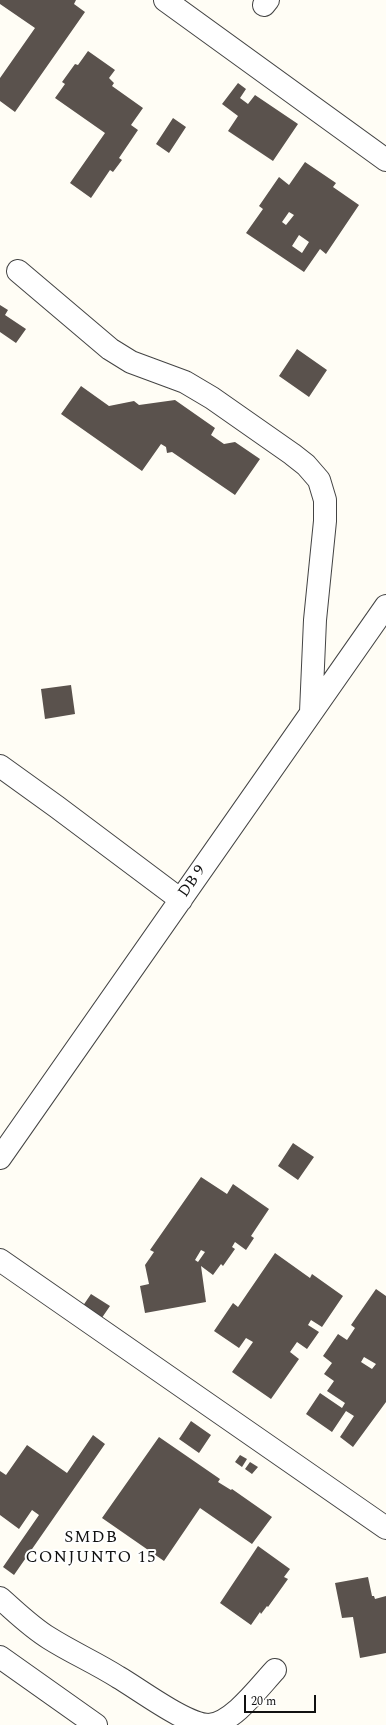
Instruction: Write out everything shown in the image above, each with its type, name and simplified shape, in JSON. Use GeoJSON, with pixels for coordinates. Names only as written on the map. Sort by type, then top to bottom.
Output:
{"type":"FeatureCollection","features":[{"type":"Feature","properties":{"kind":"street"},"geometry":{"type":"LineString","coordinates":[[165,0],[386,160]]}},
{"type":"Feature","properties":{"kind":"street"},"geometry":{"type":"LineString","coordinates":[[18,271],[110,349],[131,362],[185,382],[212,398],[292,454],[306,465],[319,480],[325,500],[325,522],[315,620],[311,712]]}},
{"type":"Feature","properties":{"kind":"street","name":"DB 9"},"geometry":{"type":"LineString","coordinates":[[0,1158],[386,606]]}},
{"type":"Feature","properties":{"kind":"street"},"geometry":{"type":"LineString","coordinates":[[0,766],[181,900]]}},
{"type":"Feature","properties":{"kind":"street"},"geometry":{"type":"LineString","coordinates":[[0,1260],[386,1528]]}},
{"type":"Feature","properties":{"kind":"street"},"geometry":{"type":"LineString","coordinates":[[0,1598],[29,1624],[50,1639],[118,1677],[171,1711],[195,1722],[208,1725],[231,1717],[275,1670]]}},
{"type":"Feature","properties":{"kind":"street"},"geometry":{"type":"LineString","coordinates":[[0,1657],[96,1725]]}},
{"type":"Feature","properties":{"kind":"building"},"geometry":{"type":"Polygon","coordinates":[[[0,0],[76,0],[74,4],[85,12],[15,112],[0,101],[0,78],[35,28],[0,4],[0,0]]]}},
{"type":"Feature","properties":{"kind":"building"},"geometry":{"type":"Polygon","coordinates":[[[88,51],[115,70],[109,78],[114,83],[112,86],[143,108],[131,125],[138,130],[119,158],[122,160],[113,172],[110,170],[91,198],[70,183],[105,133],[55,98],[65,84],[62,82],[75,64],[78,65],[88,51]]]}},
{"type":"Feature","properties":{"kind":"building"},"geometry":{"type":"Polygon","coordinates":[[[238,83],[246,89],[240,98],[248,104],[255,95],[298,124],[273,161],[228,131],[238,116],[222,104],[238,83]]]}},
{"type":"Feature","properties":{"kind":"building"},"geometry":{"type":"Polygon","coordinates":[[[173,118],[186,127],[169,153],[156,144],[173,118]]]}},
{"type":"Feature","properties":{"kind":"building"},"geometry":{"type":"Polygon","coordinates":[[[305,162],[336,183],[333,187],[359,205],[326,254],[320,249],[304,272],[246,233],[263,209],[259,206],[279,177],[289,185],[305,162]],[[289,212],[282,222],[286,225],[294,215],[289,212]],[[299,235],[292,246],[302,253],[309,242],[299,235]]]}},
{"type":"Feature","properties":{"kind":"building"},"geometry":{"type":"Polygon","coordinates":[[[0,305],[8,310],[5,315],[26,329],[16,343],[0,332],[0,305]]]}},
{"type":"Feature","properties":{"kind":"building"},"geometry":{"type":"Polygon","coordinates":[[[297,349],[327,370],[309,397],[279,376],[297,349]]]}},
{"type":"Feature","properties":{"kind":"building"},"geometry":{"type":"Polygon","coordinates":[[[81,386],[109,406],[134,401],[139,405],[175,400],[215,428],[211,435],[224,444],[235,442],[260,459],[235,495],[172,452],[167,453],[166,447],[161,444],[142,471],[61,414],[81,386]]]}},
{"type":"Feature","properties":{"kind":"building"},"geometry":{"type":"Polygon","coordinates":[[[71,685],[75,714],[45,719],[41,689],[71,685]]]}},
{"type":"Feature","properties":{"kind":"building"},"geometry":{"type":"Polygon","coordinates":[[[293,1143],[314,1157],[298,1180],[278,1166],[293,1143]]]}},
{"type":"Feature","properties":{"kind":"building"},"geometry":{"type":"Polygon","coordinates":[[[201,1177],[227,1194],[233,1184],[269,1209],[251,1236],[254,1238],[246,1250],[235,1242],[232,1247],[235,1249],[223,1266],[221,1264],[213,1275],[201,1266],[206,1302],[145,1313],[140,1286],[149,1284],[145,1265],[154,1252],[150,1250],[201,1177]],[[201,1250],[195,1260],[198,1262],[205,1252],[201,1250]]]}},
{"type":"Feature","properties":{"kind":"building"},"geometry":{"type":"Polygon","coordinates":[[[275,1253],[310,1278],[312,1274],[343,1296],[322,1327],[311,1320],[308,1325],[319,1332],[307,1349],[297,1342],[290,1352],[299,1359],[271,1399],[232,1372],[253,1342],[246,1338],[239,1348],[214,1331],[233,1303],[238,1307],[275,1253]]]}},
{"type":"Feature","properties":{"kind":"building"},"geometry":{"type":"Polygon","coordinates":[[[376,1289],[386,1296],[386,1402],[353,1447],[340,1437],[354,1416],[346,1411],[332,1432],[306,1414],[320,1393],[342,1408],[345,1403],[327,1391],[334,1381],[324,1374],[332,1363],[323,1356],[338,1334],[347,1340],[355,1328],[351,1325],[376,1289]],[[364,1357],[361,1362],[372,1369],[376,1364],[364,1357]]]}},
{"type":"Feature","properties":{"kind":"building"},"geometry":{"type":"Polygon","coordinates":[[[91,1294],[110,1306],[97,1325],[76,1316],[91,1294]]]}},
{"type":"Feature","properties":{"kind":"building"},"geometry":{"type":"Polygon","coordinates":[[[191,1421],[211,1435],[199,1453],[179,1439],[191,1421]]]}},
{"type":"Feature","properties":{"kind":"building"},"geometry":{"type":"Polygon","coordinates":[[[93,1435],[105,1444],[14,1575],[3,1567],[39,1515],[32,1510],[19,1529],[0,1515],[0,1471],[6,1475],[27,1445],[67,1473],[93,1435]]]}},
{"type":"Feature","properties":{"kind":"building"},"geometry":{"type":"Polygon","coordinates":[[[159,1437],[220,1479],[218,1482],[231,1490],[232,1489],[272,1517],[252,1544],[200,1508],[164,1561],[102,1518],[159,1437]]]}},
{"type":"Feature","properties":{"kind":"building"},"geometry":{"type":"Polygon","coordinates":[[[240,1455],[247,1459],[242,1467],[235,1462],[240,1455]]]}},
{"type":"Feature","properties":{"kind":"building"},"geometry":{"type":"Polygon","coordinates":[[[250,1462],[258,1467],[252,1474],[245,1469],[250,1462]]]}},
{"type":"Feature","properties":{"kind":"building"},"geometry":{"type":"Polygon","coordinates":[[[258,1546],[290,1569],[284,1577],[288,1579],[268,1607],[267,1606],[261,1614],[260,1612],[251,1625],[220,1603],[258,1546]]]}},
{"type":"Feature","properties":{"kind":"building"},"geometry":{"type":"Polygon","coordinates":[[[368,1577],[372,1596],[374,1596],[375,1599],[386,1596],[386,1653],[360,1658],[353,1617],[342,1618],[335,1583],[368,1577]]]}},
{"type":"Feature","properties":{"kind":"district","name":"SMDB CONJUNTO 15"},"geometry":{"type":"Point","coordinates":[91,1549]}}]}
